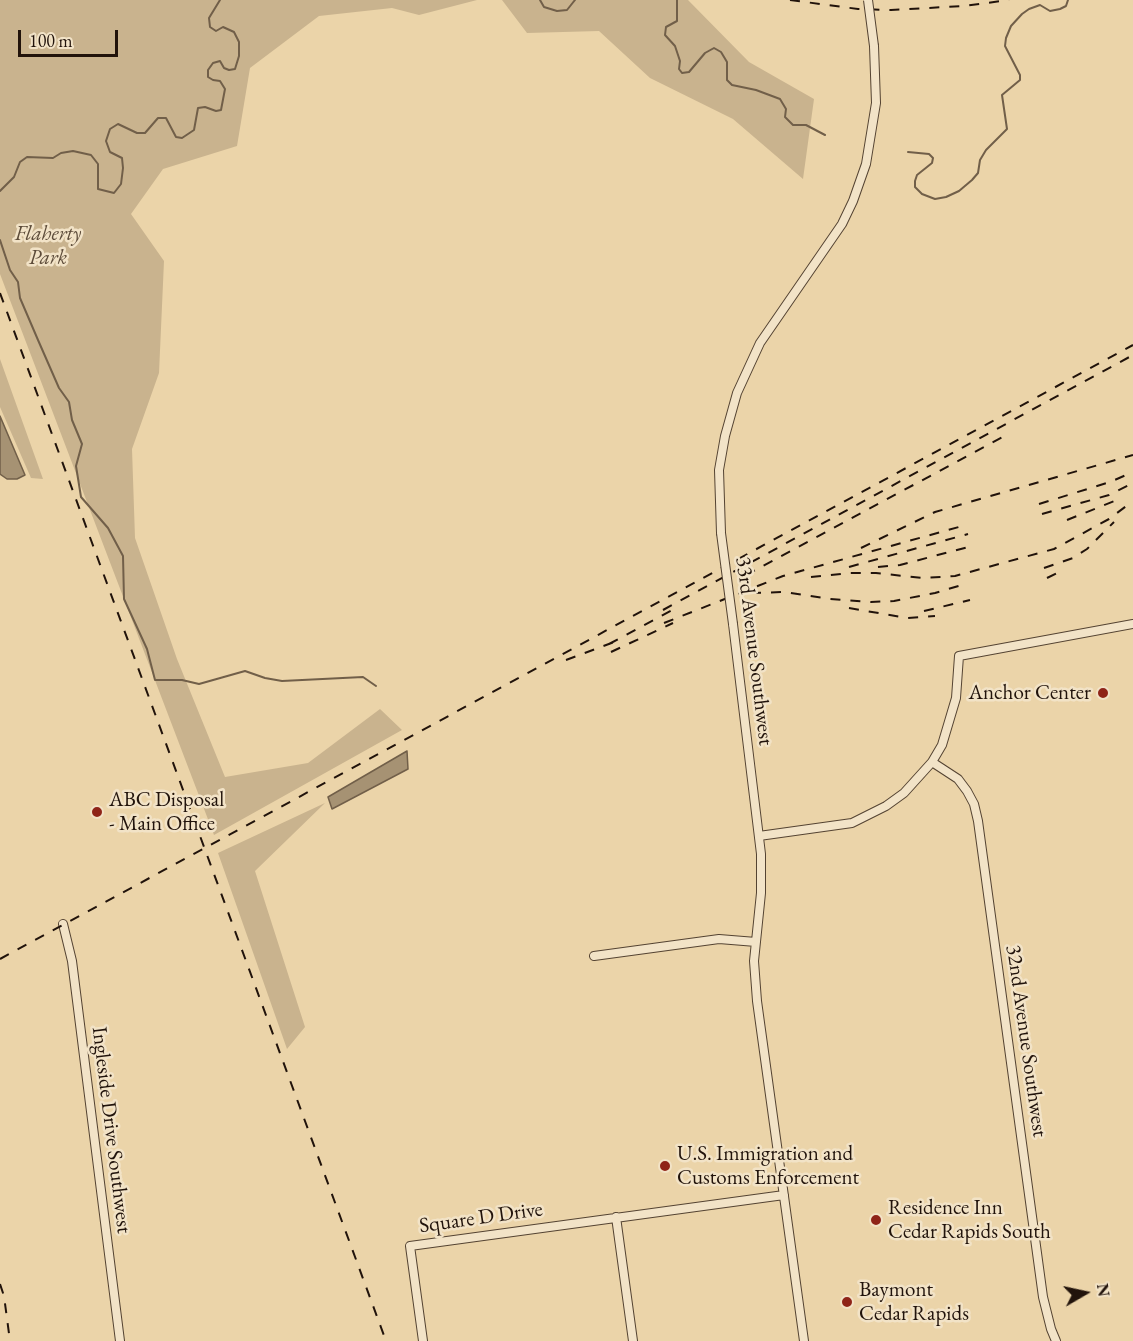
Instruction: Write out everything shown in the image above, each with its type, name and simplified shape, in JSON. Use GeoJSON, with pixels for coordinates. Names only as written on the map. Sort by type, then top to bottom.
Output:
{"type":"FeatureCollection","features":[{"type":"Feature","properties":{"kind":"street","name":"33rd Avenue Southwest"},"geometry":{"type":"LineString","coordinates":[[804,1341],[757,1001],[754,961],[762,882],[759,836],[722,533],[719,470],[725,436],[737,393],[760,343],[842,224],[866,164],[876,103],[874,46],[868,0]]}},
{"type":"Feature","properties":{"kind":"street"},"geometry":{"type":"LineString","coordinates":[[759,836],[852,823],[886,806],[904,793],[932,762],[942,745],[957,698],[959,656],[1133,624]]}},
{"type":"Feature","properties":{"kind":"street","name":"32nd Avenue Southwest"},"geometry":{"type":"LineString","coordinates":[[932,762],[958,779],[968,791],[978,821],[1043,1297],[1056,1341]]}},
{"type":"Feature","properties":{"kind":"street","name":"Ingleside Drive Southwest"},"geometry":{"type":"LineString","coordinates":[[63,924],[72,961],[120,1341]]}},
{"type":"Feature","properties":{"kind":"street"},"geometry":{"type":"LineString","coordinates":[[594,956],[719,939],[756,942]]}},
{"type":"Feature","properties":{"kind":"street","name":"Square D Drive"},"geometry":{"type":"LineString","coordinates":[[423,1341],[410,1246],[784,1195]]}},
{"type":"Feature","properties":{"kind":"street"},"geometry":{"type":"LineString","coordinates":[[616,1218],[633,1341]]}},
{"type":"Feature","properties":{"kind":"green space","name":"Flaherty Park"},"geometry":{"type":"Polygon","coordinates":[[[0,0],[477,0],[419,15],[392,8],[319,16],[250,68],[237,146],[163,169],[131,214],[164,261],[159,373],[132,449],[135,538],[177,659],[225,777],[308,763],[380,709],[402,730],[214,835],[0,274],[0,0]]]}},
{"type":"Feature","properties":{"kind":"green space"},"geometry":{"type":"Polygon","coordinates":[[[502,0],[688,0],[749,62],[814,99],[803,179],[733,119],[650,78],[599,31],[527,33],[502,0]]]}},
{"type":"Feature","properties":{"kind":"green space"},"geometry":{"type":"Polygon","coordinates":[[[0,359],[43,479],[31,478],[0,407],[0,359]]]}},
{"type":"Feature","properties":{"kind":"green space"},"geometry":{"type":"Polygon","coordinates":[[[325,803],[255,871],[305,1027],[287,1049],[218,853],[325,803]]]}},
{"type":"Feature","properties":{"kind":"shaded area"},"geometry":{"type":"Polygon","coordinates":[[[0,416],[25,475],[17,479],[7,479],[0,474],[0,416]]]}},
{"type":"Feature","properties":{"kind":"shaded area"},"geometry":{"type":"Polygon","coordinates":[[[407,751],[408,769],[332,809],[328,797],[407,751]]]}},
{"type":"Feature","properties":{"kind":"waterway"},"geometry":{"type":"LineString","coordinates":[[0,191],[14,177],[20,162],[27,157],[53,158],[61,153],[73,151],[91,155],[98,164],[98,189],[114,193],[121,184],[123,168],[122,158],[110,152],[106,141],[110,129],[118,124],[137,133],[145,133],[158,118],[166,118],[176,137],[182,138],[194,130],[198,108],[221,110],[225,89],[220,81],[208,77],[208,70],[213,63],[220,61],[224,68],[235,69],[239,56],[239,42],[234,32],[223,27],[216,31],[210,27],[209,18],[220,0]]}},
{"type":"Feature","properties":{"kind":"waterway"},"geometry":{"type":"LineString","coordinates":[[540,0],[544,7],[557,11],[567,10],[575,0]]}},
{"type":"Feature","properties":{"kind":"waterway"},"geometry":{"type":"LineString","coordinates":[[677,0],[677,21],[666,27],[665,35],[675,46],[680,61],[679,69],[682,73],[689,72],[705,53],[714,48],[721,52],[727,62],[727,80],[732,85],[756,90],[780,99],[786,109],[785,117],[793,125],[806,125],[825,135]]}},
{"type":"Feature","properties":{"kind":"waterway"},"geometry":{"type":"LineString","coordinates":[[908,152],[929,154],[933,158],[932,163],[917,175],[915,181],[915,187],[922,194],[935,199],[946,197],[959,191],[972,180],[978,173],[980,160],[986,150],[1007,129],[1002,95],[1020,80],[1020,75],[1005,46],[1011,26],[1029,9],[1040,5],[1050,11],[1060,9],[1066,6],[1068,0]]}},
{"type":"Feature","properties":{"kind":"waterway"},"geometry":{"type":"LineString","coordinates":[[0,240],[10,270],[18,282],[20,298],[59,388],[69,402],[72,420],[82,444],[76,466],[81,497],[108,528],[123,556],[124,599],[147,649],[155,680],[182,680],[199,684],[245,671],[282,681],[363,677],[376,686]]}},
{"type":"Feature","properties":{"kind":"railway"},"geometry":{"type":"LineString","coordinates":[[790,0],[858,9],[891,10],[964,6],[1009,0]]}},
{"type":"Feature","properties":{"kind":"railway"},"geometry":{"type":"LineString","coordinates":[[0,293],[386,1341]]}},
{"type":"Feature","properties":{"kind":"railway"},"geometry":{"type":"LineString","coordinates":[[0,959],[1133,345]]}},
{"type":"Feature","properties":{"kind":"railway"},"geometry":{"type":"LineString","coordinates":[[663,610],[1133,355]]}},
{"type":"Feature","properties":{"kind":"railway"},"geometry":{"type":"LineString","coordinates":[[746,575],[1010,433]]}},
{"type":"Feature","properties":{"kind":"railway"},"geometry":{"type":"LineString","coordinates":[[861,548],[935,512],[1133,455]]}},
{"type":"Feature","properties":{"kind":"railway"},"geometry":{"type":"LineString","coordinates":[[1039,504],[1110,482],[1133,472]]}},
{"type":"Feature","properties":{"kind":"railway"},"geometry":{"type":"LineString","coordinates":[[1042,514],[1109,495],[1133,483]]}},
{"type":"Feature","properties":{"kind":"railway"},"geometry":{"type":"LineString","coordinates":[[1067,520],[1122,498]]}},
{"type":"Feature","properties":{"kind":"railway"},"geometry":{"type":"LineString","coordinates":[[811,577],[850,573],[876,573],[922,578],[955,576],[1054,549],[1109,519],[1133,501]]}},
{"type":"Feature","properties":{"kind":"railway"},"geometry":{"type":"LineString","coordinates":[[1044,568],[1073,558],[1087,549],[1114,522]]}},
{"type":"Feature","properties":{"kind":"railway"},"geometry":{"type":"LineString","coordinates":[[664,623],[783,576],[966,525]]}},
{"type":"Feature","properties":{"kind":"railway"},"geometry":{"type":"LineString","coordinates":[[849,567],[968,534]]}},
{"type":"Feature","properties":{"kind":"railway"},"geometry":{"type":"LineString","coordinates":[[878,567],[900,565],[972,546]]}},
{"type":"Feature","properties":{"kind":"railway"},"geometry":{"type":"LineString","coordinates":[[1047,578],[1063,570]]}},
{"type":"Feature","properties":{"kind":"railway"},"geometry":{"type":"LineString","coordinates":[[751,593],[785,592],[871,602],[894,601],[965,584]]}},
{"type":"Feature","properties":{"kind":"railway"},"geometry":{"type":"LineString","coordinates":[[924,611],[970,600]]}},
{"type":"Feature","properties":{"kind":"railway"},"geometry":{"type":"LineString","coordinates":[[849,608],[907,618],[935,616]]}},
{"type":"Feature","properties":{"kind":"railway"},"geometry":{"type":"LineString","coordinates":[[609,644],[674,609]]}},
{"type":"Feature","properties":{"kind":"railway"},"geometry":{"type":"LineString","coordinates":[[611,652],[673,623]]}},
{"type":"Feature","properties":{"kind":"railway"},"geometry":{"type":"LineString","coordinates":[[566,660],[617,641]]}},
{"type":"Feature","properties":{"kind":"railway"},"geometry":{"type":"LineString","coordinates":[[0,1284],[4,1296],[10,1341]]}},
{"type":"Feature","properties":{"kind":"place","name":"Anchor Center"},"geometry":{"type":"Point","coordinates":[1103,693]}},
{"type":"Feature","properties":{"kind":"place","name":"ABC Disposal - Main Office"},"geometry":{"type":"Point","coordinates":[97,812]}},
{"type":"Feature","properties":{"kind":"place","name":"U.S. Immigration and Customs Enforcement"},"geometry":{"type":"Point","coordinates":[665,1166]}},
{"type":"Feature","properties":{"kind":"place","name":"Residence Inn Cedar Rapids South"},"geometry":{"type":"Point","coordinates":[876,1220]}},
{"type":"Feature","properties":{"kind":"place","name":"Baymont Cedar Rapids"},"geometry":{"type":"Point","coordinates":[847,1302]}}]}
